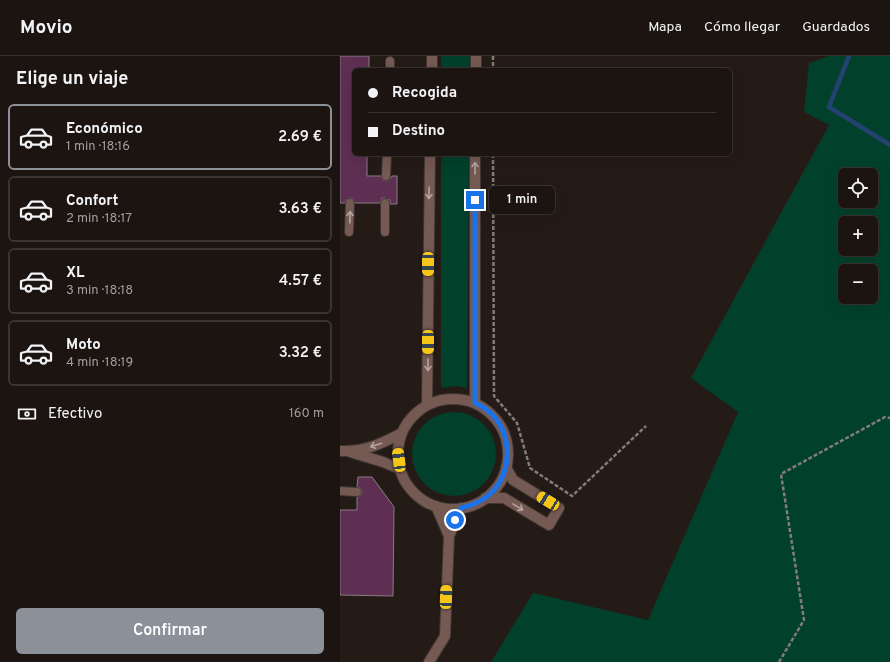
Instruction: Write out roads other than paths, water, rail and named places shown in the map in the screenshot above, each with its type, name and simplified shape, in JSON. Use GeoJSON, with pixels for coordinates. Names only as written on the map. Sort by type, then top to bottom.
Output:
{"type":"FeatureCollection","features":[{"type":"Feature","properties":{"kind":"street"},"geometry":{"type":"LineString","coordinates":[[432,56],[432,68]]}},
{"type":"Feature","properties":{"kind":"street"},"geometry":{"type":"LineString","coordinates":[[476,56],[476,68]]}},
{"type":"Feature","properties":{"kind":"street"},"geometry":{"type":"LineString","coordinates":[[428,405],[430,156]]}},
{"type":"Feature","properties":{"kind":"street"},"geometry":{"type":"LineString","coordinates":[[475,156],[475,403]]}},
{"type":"Feature","properties":{"kind":"street"},"geometry":{"type":"LineString","coordinates":[[454,398],[468,400],[475,403],[492,415],[501,426],[506,439],[508,453],[502,479],[494,490],[485,498],[473,505],[461,508],[436,506],[420,498],[408,485],[400,469],[398,451],[402,433],[412,417],[428,405],[441,400],[454,398]]}},
{"type":"Feature","properties":{"kind":"street"},"geometry":{"type":"LineString","coordinates":[[344,451],[378,446],[402,433]]}},
{"type":"Feature","properties":{"kind":"street"},"geometry":{"type":"LineString","coordinates":[[344,451],[383,462],[400,469]]}},
{"type":"Feature","properties":{"kind":"street"},"geometry":{"type":"LineString","coordinates":[[485,498],[504,498],[549,525],[560,508],[513,480],[506,467]]}},
{"type":"Feature","properties":{"kind":"street"},"geometry":{"type":"LineString","coordinates":[[436,506],[449,536]]}},
{"type":"Feature","properties":{"kind":"street"},"geometry":{"type":"LineString","coordinates":[[429,662],[445,636],[449,536],[461,508]]}},
{"type":"Feature","properties":{"kind":"lane"},"geometry":{"type":"LineString","coordinates":[[390,61],[390,68]]}},
{"type":"Feature","properties":{"kind":"lane"},"geometry":{"type":"LineString","coordinates":[[386,176],[387,156]]}},
{"type":"Feature","properties":{"kind":"lane"},"geometry":{"type":"LineString","coordinates":[[349,232],[350,203]]}},
{"type":"Feature","properties":{"kind":"lane"},"geometry":{"type":"LineString","coordinates":[[385,204],[385,232]]}},
{"type":"Feature","properties":{"kind":"lane"},"geometry":{"type":"LineString","coordinates":[[340,491],[357,492]]}},
{"type":"Feature","properties":{"kind":"waterway"},"geometry":{"type":"LineString","coordinates":[[849,56],[829,107],[890,145]]}}]}
